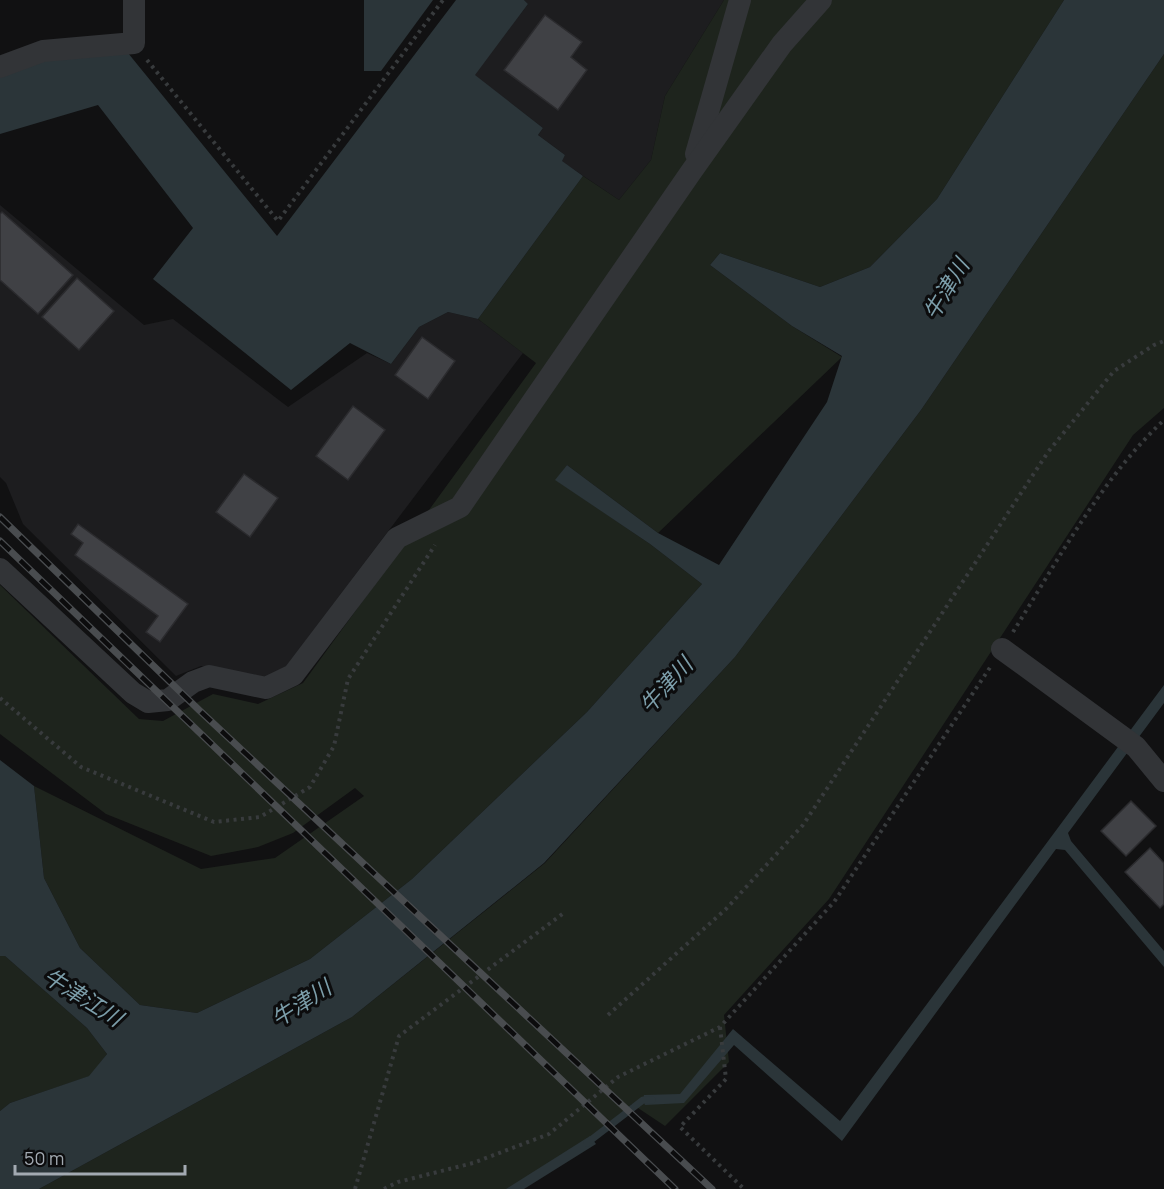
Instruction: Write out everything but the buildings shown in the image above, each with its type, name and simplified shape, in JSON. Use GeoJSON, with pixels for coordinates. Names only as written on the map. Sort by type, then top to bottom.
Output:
{"type":"FeatureCollection","features":[{"type":"Feature","properties":{"kind":"street"},"geometry":{"type":"LineString","coordinates":[[0,67],[43,51],[134,43],[134,0]]}},
{"type":"Feature","properties":{"kind":"street"},"geometry":{"type":"LineString","coordinates":[[691,172],[740,0]]}},
{"type":"Feature","properties":{"kind":"street"},"geometry":{"type":"LineString","coordinates":[[0,569],[133,693],[148,702],[168,700],[193,682],[208,676],[266,688],[293,675],[397,538],[460,507],[782,44],[822,0]]}},
{"type":"Feature","properties":{"kind":"street"},"geometry":{"type":"LineString","coordinates":[[1002,649],[1129,742],[1164,781]]}},
{"type":"Feature","properties":{"kind":"path"},"geometry":{"type":"LineString","coordinates":[[134,43],[278,220],[443,0]]}},
{"type":"Feature","properties":{"kind":"path"},"geometry":{"type":"LineString","coordinates":[[608,1015],[726,909],[803,825],[1048,452],[1114,371],[1164,341]]}},
{"type":"Feature","properties":{"kind":"path"},"geometry":{"type":"LineString","coordinates":[[384,1189],[398,1182],[473,1163],[549,1134],[618,1077],[720,1027],[834,902],[1002,649],[1080,524],[1140,442],[1164,420]]}},
{"type":"Feature","properties":{"kind":"path"},"geometry":{"type":"LineString","coordinates":[[0,698],[81,767],[214,822],[260,817],[310,787],[334,746],[348,679],[460,507]]}},
{"type":"Feature","properties":{"kind":"path"},"geometry":{"type":"LineString","coordinates":[[355,1189],[399,1036],[565,912]]}},
{"type":"Feature","properties":{"kind":"path"},"geometry":{"type":"LineString","coordinates":[[720,1027],[726,1080],[680,1127],[744,1189]]}},
{"type":"Feature","properties":{"kind":"shaded area"},"geometry":{"type":"Polygon","coordinates":[[[524,0],[724,0],[665,96],[651,160],[619,200],[561,161],[565,155],[538,135],[543,128],[474,75],[528,4],[524,0]]]}},
{"type":"Feature","properties":{"kind":"shaded area"},"geometry":{"type":"Polygon","coordinates":[[[724,0],[1064,0],[937,199],[870,267],[820,287],[720,253],[710,265],[792,326],[842,357],[658,533],[567,465],[556,480],[650,544],[702,584],[587,712],[412,879],[310,959],[197,1013],[140,1005],[80,948],[44,878],[34,786],[201,869],[275,858],[364,796],[355,788],[293,833],[258,847],[211,856],[106,814],[0,734],[0,585],[139,719],[163,721],[213,694],[258,704],[303,683],[536,363],[478,319],[583,176],[619,200],[651,160],[665,96],[724,0]]]}},
{"type":"Feature","properties":{"kind":"shaded area"},"geometry":{"type":"Polygon","coordinates":[[[1164,54],[1164,408],[1133,435],[829,899],[724,1015],[729,1062],[665,1126],[632,1104],[598,1132],[510,1189],[39,1189],[352,1017],[545,863],[735,657],[921,410],[1164,54]]]}},
{"type":"Feature","properties":{"kind":"shaded area"},"geometry":{"type":"Polygon","coordinates":[[[0,205],[144,325],[173,319],[288,407],[367,353],[391,364],[419,327],[448,312],[478,319],[523,353],[284,669],[267,679],[201,666],[176,676],[23,524],[6,483],[0,477],[0,205]]]}},
{"type":"Feature","properties":{"kind":"shaded area"},"geometry":{"type":"Polygon","coordinates":[[[0,956],[5,956],[87,1028],[107,1054],[90,1076],[10,1103],[0,1111],[0,956]]]}},
{"type":"Feature","properties":{"kind":"water"},"geometry":{"type":"Polygon","coordinates":[[[364,0],[433,0],[381,71],[364,71],[364,0]]]}},
{"type":"Feature","properties":{"kind":"water"},"geometry":{"type":"Polygon","coordinates":[[[456,0],[524,0],[528,4],[475,75],[543,128],[538,135],[565,155],[562,161],[583,176],[478,319],[448,312],[419,327],[391,364],[350,343],[291,390],[153,279],[193,228],[98,105],[0,134],[0,75],[44,58],[128,53],[277,236],[456,0]]]}},
{"type":"Feature","properties":{"kind":"water"},"geometry":{"type":"Polygon","coordinates":[[[1064,0],[1164,0],[1164,54],[921,410],[735,657],[544,863],[352,1017],[39,1189],[0,1189],[0,1111],[10,1103],[89,1076],[107,1054],[87,1028],[5,956],[0,956],[0,760],[34,786],[44,878],[80,948],[140,1005],[197,1013],[310,959],[412,879],[587,712],[702,584],[650,544],[555,480],[567,465],[658,533],[719,565],[827,402],[842,356],[792,326],[710,265],[720,253],[820,287],[870,267],[937,199],[1064,0]]]}},
{"type":"Feature","properties":{"kind":"water"},"geometry":{"type":"Polygon","coordinates":[[[1164,685],[1164,703],[1068,833],[1071,841],[1164,951],[1164,967],[1065,850],[1056,849],[842,1141],[734,1045],[684,1103],[645,1105],[644,1095],[680,1094],[733,1029],[840,1121],[1164,685]]]}},
{"type":"Feature","properties":{"kind":"water"},"geometry":{"type":"Polygon","coordinates":[[[590,1136],[596,1144],[524,1189],[506,1189],[590,1136]]]}},
{"type":"Feature","properties":{"kind":"waterway"},"geometry":{"type":"LineString","coordinates":[[587,1143],[643,1100],[652,1100]]}},
{"type":"Feature","properties":{"kind":"railway"},"geometry":{"type":"LineString","coordinates":[[0,517],[199,710],[712,1189]]}},
{"type":"Feature","properties":{"kind":"railway"},"geometry":{"type":"LineString","coordinates":[[0,541],[675,1189]]}},
{"type":"Feature","properties":{"kind":"water label","name":"牛津川"},"geometry":{"type":"Point","coordinates":[946,289]}},
{"type":"Feature","properties":{"kind":"water label","name":"牛津川"},"geometry":{"type":"Point","coordinates":[666,685]}},
{"type":"Feature","properties":{"kind":"water label","name":"牛津江川"},"geometry":{"type":"Point","coordinates":[83,997]}},
{"type":"Feature","properties":{"kind":"water label","name":"牛津川"},"geometry":{"type":"Point","coordinates":[301,1003]}}]}
